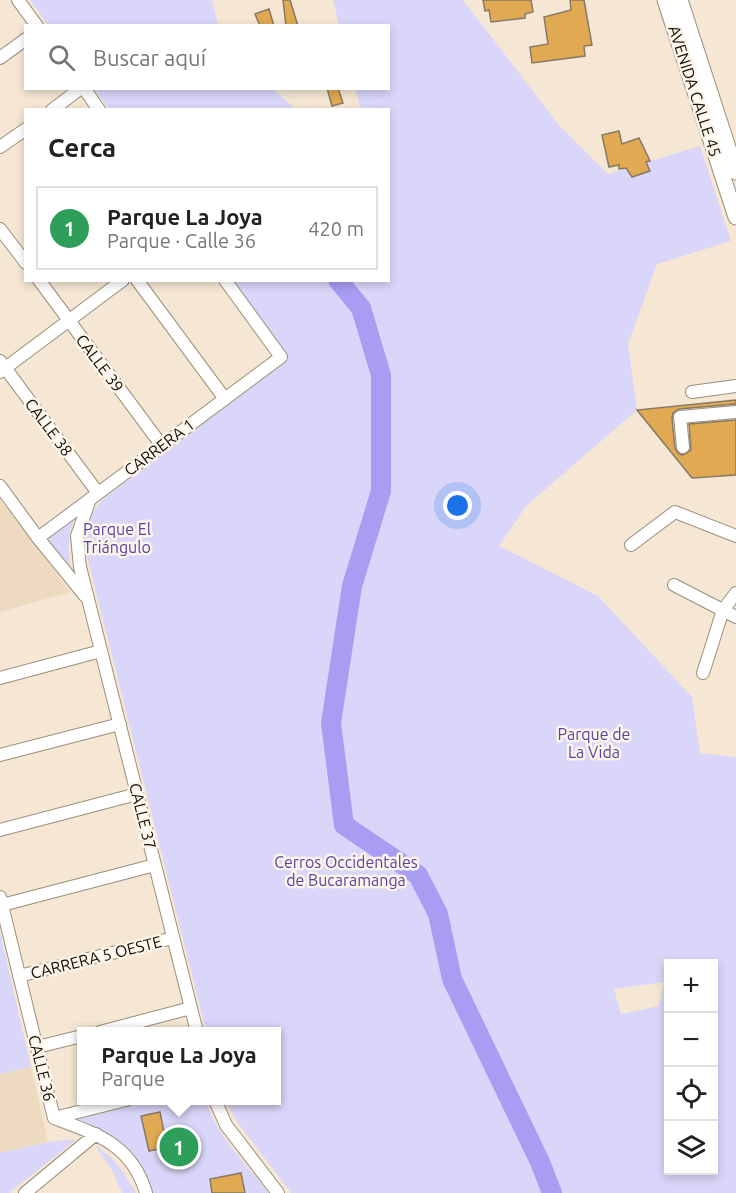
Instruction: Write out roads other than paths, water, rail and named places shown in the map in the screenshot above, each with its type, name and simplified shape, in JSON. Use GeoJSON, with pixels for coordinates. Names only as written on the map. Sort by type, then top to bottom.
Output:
{"type":"FeatureCollection","features":[{"type":"Feature","properties":{"kind":"main road","name":"AVENIDA CALLE 45"},"geometry":{"type":"LineString","coordinates":[[665,0],[736,172]]}},
{"type":"Feature","properties":{"kind":"main road","name":"AVENIDA CALLE 45"},"geometry":{"type":"LineString","coordinates":[[680,0],[725,143],[736,217]]}},
{"type":"Feature","properties":{"kind":"street"},"geometry":{"type":"LineString","coordinates":[[18,0],[36,24]]}},
{"type":"Feature","properties":{"kind":"street"},"geometry":{"type":"LineString","coordinates":[[0,58],[24,40]]}},
{"type":"Feature","properties":{"kind":"street"},"geometry":{"type":"LineString","coordinates":[[55,108],[79,90]]}},
{"type":"Feature","properties":{"kind":"street"},"geometry":{"type":"LineString","coordinates":[[84,90],[97,108]]}},
{"type":"Feature","properties":{"kind":"street"},"geometry":{"type":"LineString","coordinates":[[0,147],[24,131]]}},
{"type":"Feature","properties":{"kind":"street"},"geometry":{"type":"LineString","coordinates":[[0,229],[24,260]]}},
{"type":"Feature","properties":{"kind":"street","name":"CALLE 39"},"geometry":{"type":"LineString","coordinates":[[40,282],[162,446]]}},
{"type":"Feature","properties":{"kind":"street"},"geometry":{"type":"LineString","coordinates":[[2,367],[120,282]]}},
{"type":"Feature","properties":{"kind":"street"},"geometry":{"type":"LineString","coordinates":[[138,282],[225,399]]}},
{"type":"Feature","properties":{"kind":"street","name":"CARRERA 1"},"geometry":{"type":"LineString","coordinates":[[38,538],[281,357],[226,282]]}},
{"type":"Feature","properties":{"kind":"street","name":"CALLE 38"},"geometry":{"type":"LineString","coordinates":[[2,367],[94,496]]}},
{"type":"Feature","properties":{"kind":"street"},"geometry":{"type":"LineString","coordinates":[[693,392],[736,386]]}},
{"type":"Feature","properties":{"kind":"street"},"geometry":{"type":"LineString","coordinates":[[683,447],[680,417],[736,412]]}},
{"type":"Feature","properties":{"kind":"street","name":"CALLE 37"},"geometry":{"type":"LineString","coordinates":[[0,486],[88,600]]}},
{"type":"Feature","properties":{"kind":"street","name":"CALLE 37"},"geometry":{"type":"LineString","coordinates":[[94,496],[77,536],[78,552],[88,600],[196,1027]]}},
{"type":"Feature","properties":{"kind":"street"},"geometry":{"type":"LineString","coordinates":[[631,545],[675,512],[736,536]]}},
{"type":"Feature","properties":{"kind":"street"},"geometry":{"type":"LineString","coordinates":[[674,585],[736,617]]}},
{"type":"Feature","properties":{"kind":"street"},"geometry":{"type":"LineString","coordinates":[[703,673],[723,610],[736,593]]}},
{"type":"Feature","properties":{"kind":"street"},"geometry":{"type":"LineString","coordinates":[[0,678],[101,651]]}},
{"type":"Feature","properties":{"kind":"street"},"geometry":{"type":"LineString","coordinates":[[0,755],[120,724]]}},
{"type":"Feature","properties":{"kind":"street"},"geometry":{"type":"LineString","coordinates":[[0,830],[137,794]]}},
{"type":"Feature","properties":{"kind":"street"},"geometry":{"type":"LineString","coordinates":[[1,901],[155,865]]}},
{"type":"Feature","properties":{"kind":"street","name":"CALLE 36"},"geometry":{"type":"LineString","coordinates":[[1,901],[54,1118],[96,1134],[114,1145],[130,1161],[146,1193]]}},
{"type":"Feature","properties":{"kind":"street","name":"CARRERA 5 OESTE"},"geometry":{"type":"LineString","coordinates":[[19,976],[173,938]]}},
{"type":"Feature","properties":{"kind":"street"},"geometry":{"type":"LineString","coordinates":[[119,1027],[191,1008]]}},
{"type":"Feature","properties":{"kind":"street"},"geometry":{"type":"LineString","coordinates":[[37,1047],[77,1037]]}},
{"type":"Feature","properties":{"kind":"street"},"geometry":{"type":"LineString","coordinates":[[54,1118],[109,1105]]}},
{"type":"Feature","properties":{"kind":"street"},"geometry":{"type":"LineString","coordinates":[[217,1105],[226,1125],[278,1193]]}},
{"type":"Feature","properties":{"kind":"street"},"geometry":{"type":"LineString","coordinates":[[25,1193],[96,1134]]}},
{"type":"Feature","properties":{"kind":"waterway"},"geometry":{"type":"LineString","coordinates":[[340,282],[361,308],[381,375],[381,491],[352,586],[331,723],[344,825],[418,875],[438,914],[452,979],[540,1162],[552,1193]]}},
{"type":"Feature","properties":{"kind":"place","name":"Parque La Joya"},"geometry":{"type":"Point","coordinates":[179,1147]}},
{"type":"Feature","properties":{"kind":"park label","name":"Parque El Triángulo"},"geometry":{"type":"Point","coordinates":[117,538]}},
{"type":"Feature","properties":{"kind":"park label","name":"Parque de La Vida"},"geometry":{"type":"Point","coordinates":[594,743]}},
{"type":"Feature","properties":{"kind":"park label","name":"Cerros Occidentales de Bucaramanga"},"geometry":{"type":"Point","coordinates":[346,871]}}]}
